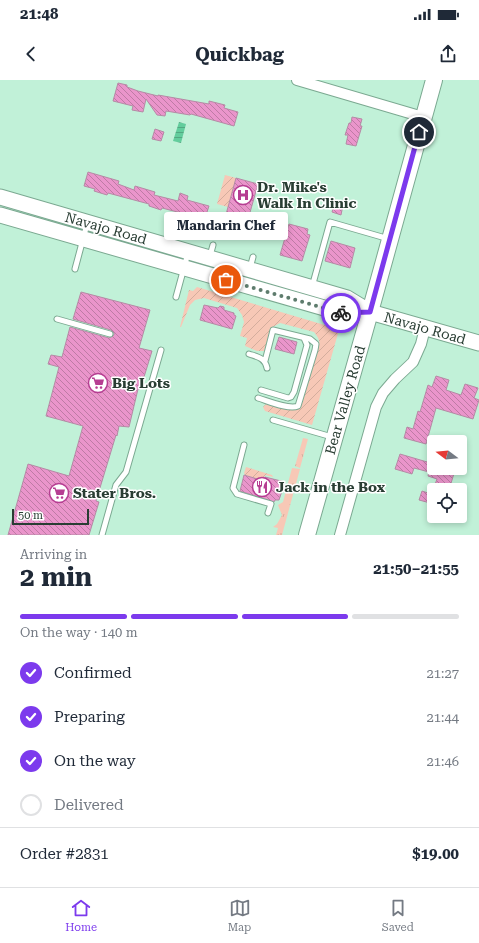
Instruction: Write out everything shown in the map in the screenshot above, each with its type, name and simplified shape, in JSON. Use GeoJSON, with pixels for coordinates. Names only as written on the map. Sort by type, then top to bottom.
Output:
{"type":"FeatureCollection","features":[{"type":"Feature","properties":{"kind":"main road","name":"Bear Valley Road"},"geometry":{"type":"LineString","coordinates":[[307,535],[434,80]]}},
{"type":"Feature","properties":{"kind":"main road","name":"Navajo Road"},"geometry":{"type":"LineString","coordinates":[[0,197],[189,252],[211,252],[251,263],[312,288],[347,298],[370,312],[479,343]]}},
{"type":"Feature","properties":{"kind":"main road","name":"Navajo Road"},"geometry":{"type":"LineString","coordinates":[[0,215],[342,313],[370,312]]}},
{"type":"Feature","properties":{"kind":"street"},"geometry":{"type":"LineString","coordinates":[[297,80],[423,117]]}},
{"type":"Feature","properties":{"kind":"street"},"geometry":{"type":"LineString","coordinates":[[340,535],[376,407],[383,393],[413,362],[421,344],[425,328]]}},
{"type":"Feature","properties":{"kind":"lane"},"geometry":{"type":"LineString","coordinates":[[312,288],[330,222],[390,239]]}},
{"type":"Feature","properties":{"kind":"lane"},"geometry":{"type":"LineString","coordinates":[[74,269],[88,223]]}},
{"type":"Feature","properties":{"kind":"lane"},"geometry":{"type":"LineString","coordinates":[[176,297],[189,252]]}},
{"type":"Feature","properties":{"kind":"lane"},"geometry":{"type":"LineString","coordinates":[[57,319],[110,334]]}},
{"type":"Feature","properties":{"kind":"lane"},"geometry":{"type":"LineString","coordinates":[[258,398],[289,407],[294,408],[298,406],[316,350],[316,344],[304,338],[273,330],[265,361],[267,368]]}},
{"type":"Feature","properties":{"kind":"lane"},"geometry":{"type":"LineString","coordinates":[[261,390],[288,398],[291,397],[294,392],[307,346],[304,338]]}},
{"type":"Feature","properties":{"kind":"lane"},"geometry":{"type":"LineString","coordinates":[[102,535],[116,486],[126,472],[161,350]]}},
{"type":"Feature","properties":{"kind":"lane"},"geometry":{"type":"LineString","coordinates":[[249,354],[265,361]]}},
{"type":"Feature","properties":{"kind":"lane"},"geometry":{"type":"LineString","coordinates":[[273,420],[335,438]]}},
{"type":"Feature","properties":{"kind":"lane"},"geometry":{"type":"LineString","coordinates":[[244,445],[233,488],[237,494],[271,504],[268,513]]}},
{"type":"Feature","properties":{"kind":"green space"},"geometry":{"type":"Polygon","coordinates":[[[225,175],[236,178],[228,207],[217,204],[225,175]]]}},
{"type":"Feature","properties":{"kind":"green space"},"geometry":{"type":"Polygon","coordinates":[[[197,287],[339,330],[312,425],[265,411],[263,407],[266,404],[269,404],[281,408],[294,409],[301,405],[319,345],[318,338],[314,332],[280,323],[271,328],[264,351],[257,351],[245,346],[247,338],[240,336],[244,322],[242,315],[237,308],[204,298],[195,300],[190,305],[180,327],[189,290],[193,291],[197,287]]]}},
{"type":"Feature","properties":{"kind":"green space"},"geometry":{"type":"Polygon","coordinates":[[[303,438],[308,439],[300,468],[295,466],[303,438]]]}},
{"type":"Feature","properties":{"kind":"green space"},"geometry":{"type":"Polygon","coordinates":[[[246,467],[272,475],[273,477],[265,475],[264,481],[245,475],[244,473],[246,467]]]}},
{"type":"Feature","properties":{"kind":"green space"},"geometry":{"type":"Polygon","coordinates":[[[292,468],[300,469],[282,535],[276,535],[278,528],[273,527],[277,524],[282,515],[278,505],[283,502],[292,468]]]}},
{"type":"Feature","properties":{"kind":"shaded area"},"geometry":{"type":"Polygon","coordinates":[[[179,122],[186,124],[181,143],[173,141],[179,122]]]}},
{"type":"Feature","properties":{"kind":"building"},"geometry":{"type":"Polygon","coordinates":[[[118,83],[127,85],[127,87],[138,91],[158,96],[209,104],[209,101],[225,105],[224,108],[238,112],[234,126],[191,114],[166,111],[165,116],[157,115],[146,99],[143,112],[132,110],[133,106],[113,101],[118,83]]]}},
{"type":"Feature","properties":{"kind":"building"},"geometry":{"type":"Polygon","coordinates":[[[352,117],[362,119],[360,126],[362,126],[356,146],[346,144],[348,135],[345,135],[349,123],[351,123],[352,117]]]}},
{"type":"Feature","properties":{"kind":"building"},"geometry":{"type":"Polygon","coordinates":[[[155,129],[164,132],[161,141],[152,139],[155,129]]]}},
{"type":"Feature","properties":{"kind":"building"},"geometry":{"type":"Polygon","coordinates":[[[88,172],[119,181],[118,184],[134,190],[135,186],[155,192],[154,195],[178,201],[180,193],[188,196],[187,200],[209,206],[204,221],[192,218],[193,216],[162,208],[161,210],[149,206],[149,204],[108,193],[107,195],[94,191],[95,189],[84,186],[88,172]]]}},
{"type":"Feature","properties":{"kind":"building","name":"Dr. Mike's Walk In Clinic"},"geometry":{"type":"Polygon","coordinates":[[[236,178],[258,184],[249,216],[239,214],[237,222],[225,218],[236,178]]]}},
{"type":"Feature","properties":{"kind":"building"},"geometry":{"type":"Polygon","coordinates":[[[335,202],[343,205],[341,215],[332,212],[335,202]]]}},
{"type":"Feature","properties":{"kind":"building"},"geometry":{"type":"Polygon","coordinates":[[[289,224],[308,229],[307,234],[310,235],[302,261],[280,255],[289,224]]]}},
{"type":"Feature","properties":{"kind":"building"},"geometry":{"type":"Polygon","coordinates":[[[331,241],[355,248],[350,268],[325,261],[331,241]]]}},
{"type":"Feature","properties":{"kind":"building"},"geometry":{"type":"Polygon","coordinates":[[[81,292],[150,310],[139,348],[152,351],[140,389],[138,389],[129,427],[119,426],[96,501],[99,502],[89,535],[8,535],[28,464],[69,476],[83,426],[46,416],[59,367],[48,364],[51,355],[62,357],[70,327],[109,338],[114,335],[111,330],[73,319],[81,292]]]}},
{"type":"Feature","properties":{"kind":"building"},"geometry":{"type":"Polygon","coordinates":[[[204,305],[218,308],[220,306],[224,307],[224,310],[234,313],[236,316],[232,329],[200,320],[204,305]]]}},
{"type":"Feature","properties":{"kind":"building"},"geometry":{"type":"Polygon","coordinates":[[[279,337],[297,342],[294,354],[275,349],[279,337]]]}},
{"type":"Feature","properties":{"kind":"building"},"geometry":{"type":"Polygon","coordinates":[[[436,376],[449,380],[446,390],[461,395],[465,384],[478,388],[474,398],[479,400],[473,419],[436,408],[428,435],[427,435],[426,444],[404,438],[407,427],[413,429],[428,385],[432,387],[436,376]]]}},
{"type":"Feature","properties":{"kind":"building"},"geometry":{"type":"Polygon","coordinates":[[[400,454],[427,462],[427,471],[414,468],[412,474],[395,469],[400,454]]]}},
{"type":"Feature","properties":{"kind":"building","name":"Jack in the Box"},"geometry":{"type":"Polygon","coordinates":[[[244,475],[264,481],[265,477],[285,482],[279,500],[275,500],[274,502],[240,491],[244,475]]]}},
{"type":"Feature","properties":{"kind":"building"},"geometry":{"type":"Polygon","coordinates":[[[454,475],[451,483],[436,483],[437,479],[428,476],[454,475]]]}},
{"type":"Feature","properties":{"kind":"building"},"geometry":{"type":"Polygon","coordinates":[[[422,491],[427,493],[427,502],[419,500],[422,491]]]}},
{"type":"Feature","properties":{"kind":"way so far"},"geometry":{"type":"LineString","coordinates":[[226,280],[341,313]]}},
{"type":"Feature","properties":{"kind":"place","name":"Dr. Mike's Walk In Clinic"},"geometry":{"type":"Point","coordinates":[243,195]}},
{"type":"Feature","properties":{"kind":"place","name":"Mandarin Chef"},"geometry":{"type":"Point","coordinates":[226,280]}},
{"type":"Feature","properties":{"kind":"place","name":"Big Lots"},"geometry":{"type":"Point","coordinates":[98,383]}},
{"type":"Feature","properties":{"kind":"place","name":"Jack in the Box"},"geometry":{"type":"Point","coordinates":[262,487]}},
{"type":"Feature","properties":{"kind":"place","name":"Stater Bros."},"geometry":{"type":"Point","coordinates":[59,493]}},
{"type":"Feature","properties":{"kind":"route"},"geometry":{"type":"LineString","coordinates":[[341,313],[370,312],[419,132]]}}]}
